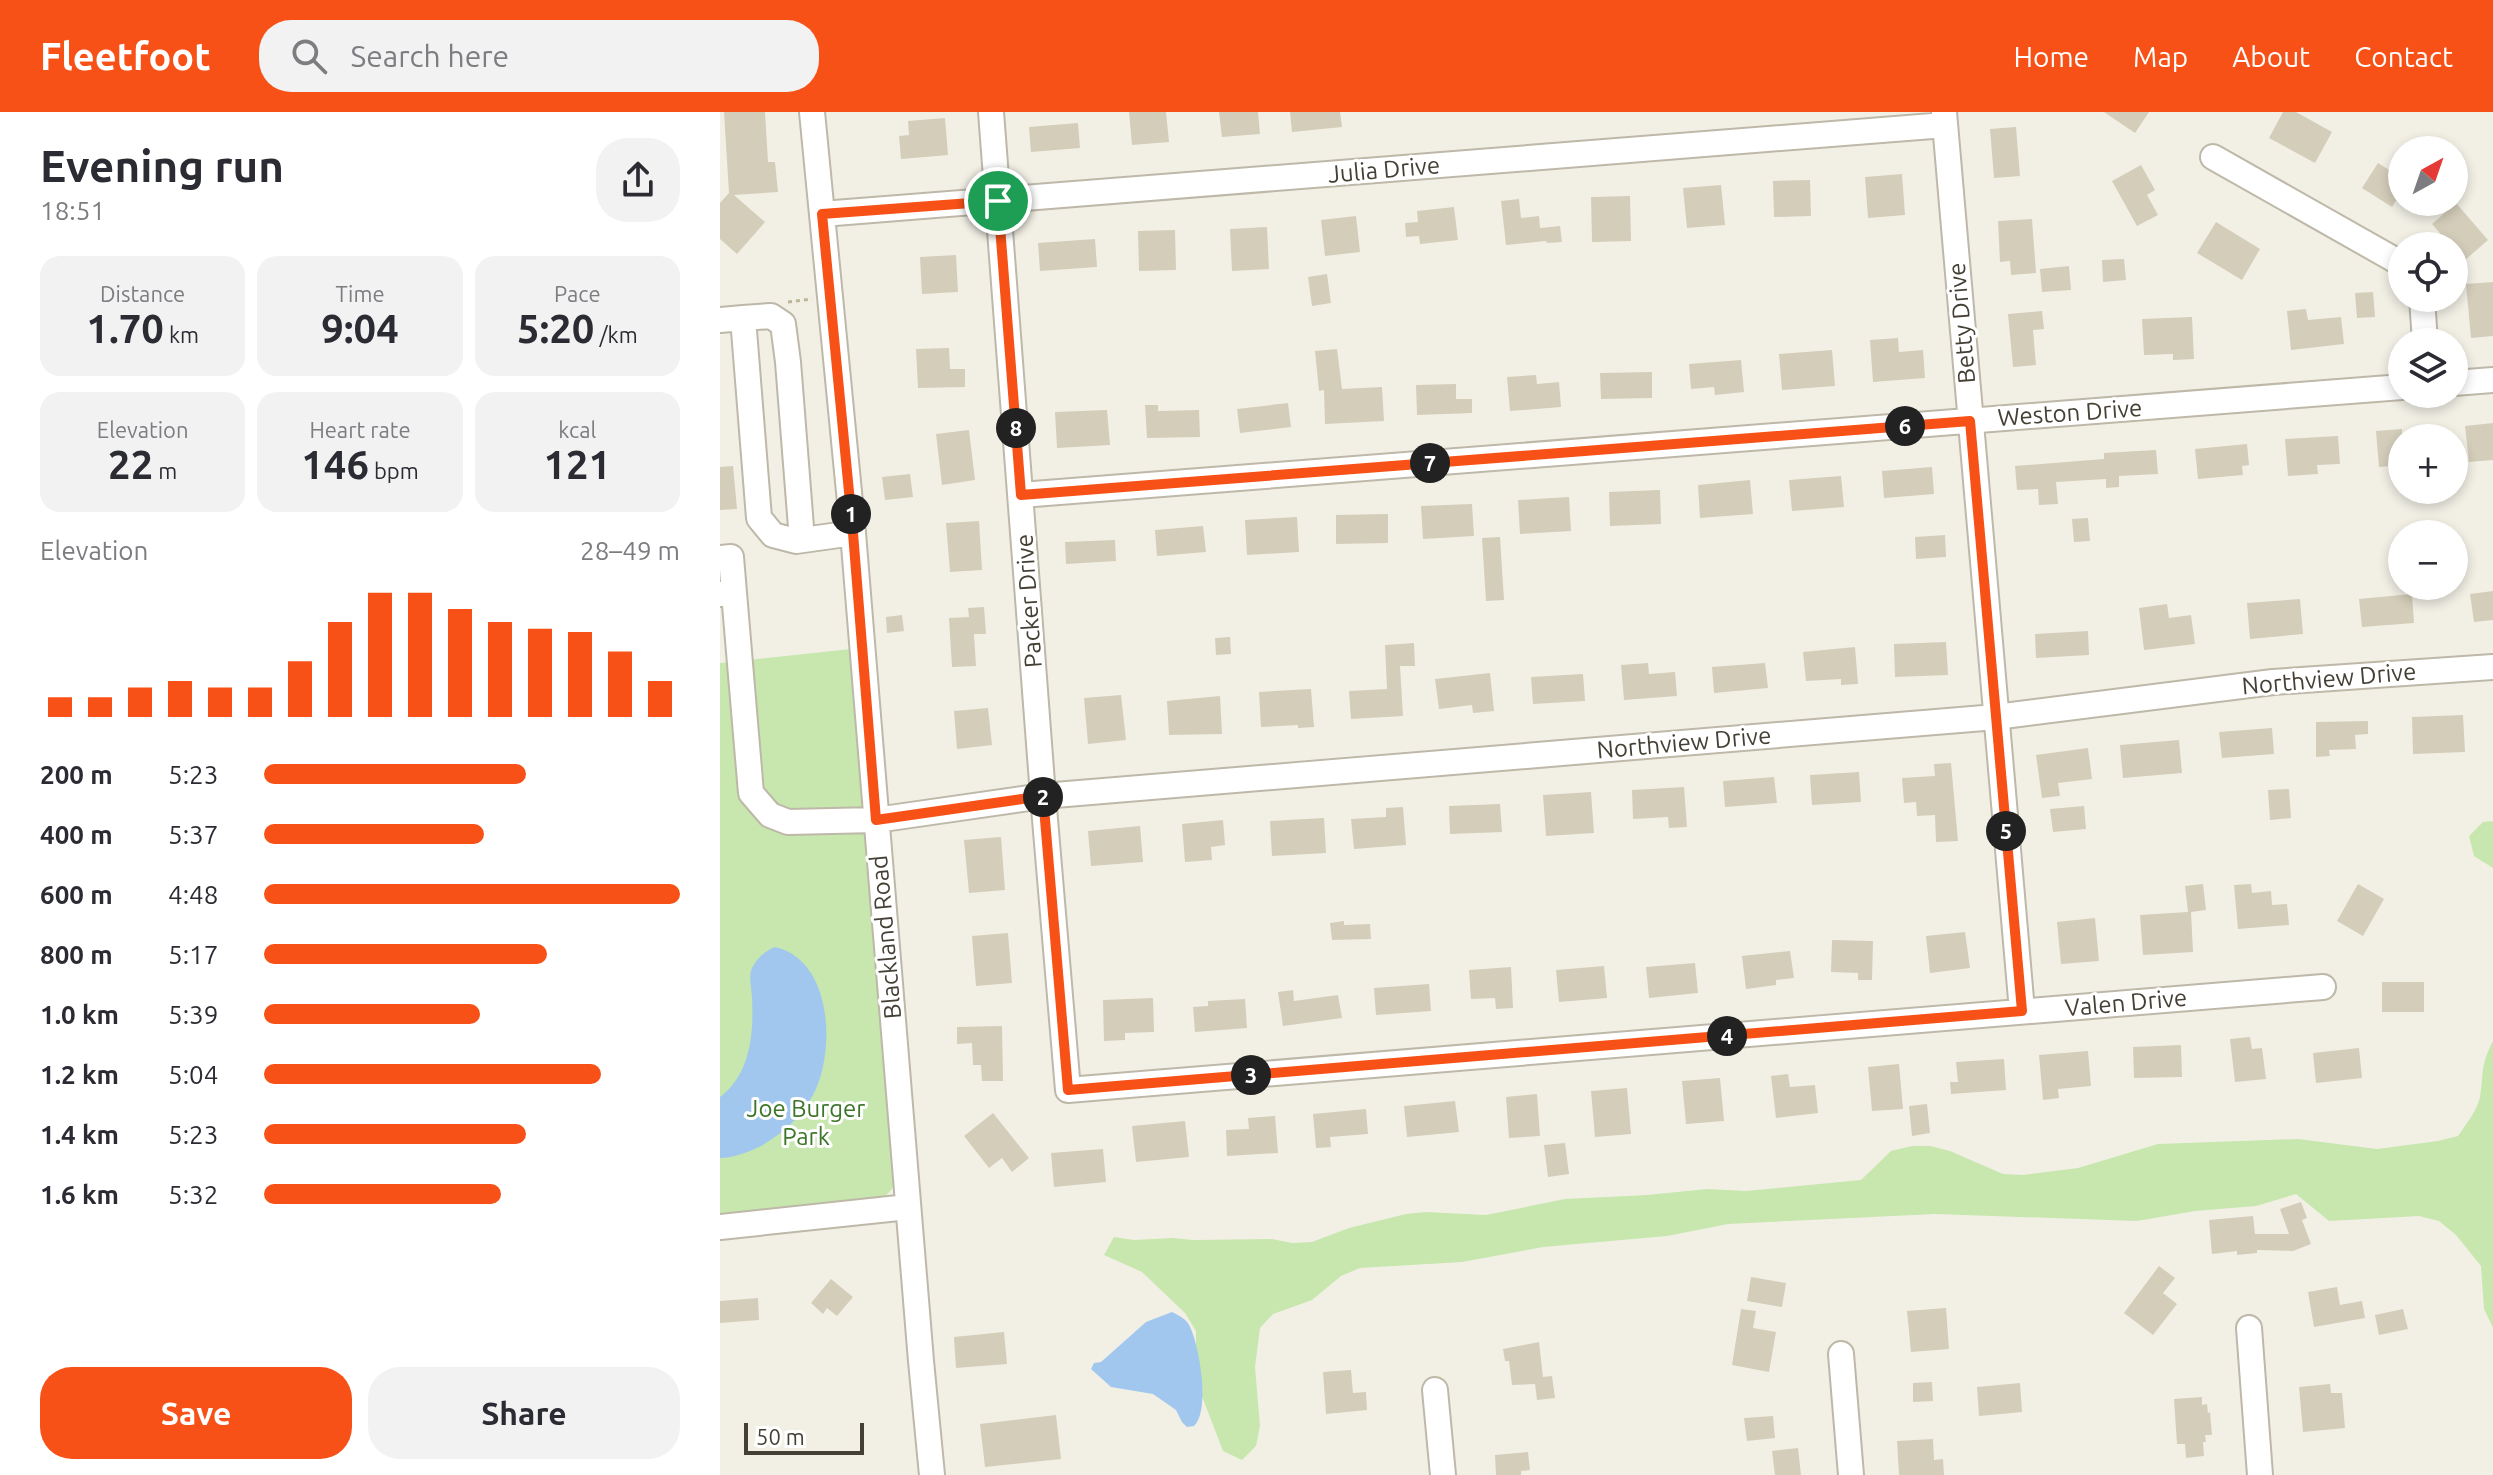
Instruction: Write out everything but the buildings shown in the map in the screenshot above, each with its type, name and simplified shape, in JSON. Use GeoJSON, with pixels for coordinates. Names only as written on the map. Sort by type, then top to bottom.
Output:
{"type":"FeatureCollection","features":[{"type":"Feature","properties":{"kind":"street","name":"Blackland Road"},"geometry":{"type":"LineString","coordinates":[[812,112],[853,533],[932,1475]]}},
{"type":"Feature","properties":{"kind":"street","name":"Packer Drive"},"geometry":{"type":"LineString","coordinates":[[991,112],[1068,1090]]}},
{"type":"Feature","properties":{"kind":"street","name":"Julia Drive"},"geometry":{"type":"LineString","coordinates":[[822,214],[1945,118]]}},
{"type":"Feature","properties":{"kind":"street","name":"Betty Drive"},"geometry":{"type":"LineString","coordinates":[[1945,118],[2022,1011]]}},
{"type":"Feature","properties":{"kind":"street"},"geometry":{"type":"LineString","coordinates":[[2213,157],[2388,256]]}},
{"type":"Feature","properties":{"kind":"street"},"geometry":{"type":"LineString","coordinates":[[802,540],[783,324],[771,316],[731,319],[759,518],[773,535],[796,541],[853,533]]}},
{"type":"Feature","properties":{"kind":"street"},"geometry":{"type":"LineString","coordinates":[[2468,382],[2493,380]]}},
{"type":"Feature","properties":{"kind":"street","name":"Weston Drive"},"geometry":{"type":"LineString","coordinates":[[1021,495],[2388,388]]}},
{"type":"Feature","properties":{"kind":"street","name":"Northview Drive"},"geometry":{"type":"LineString","coordinates":[[720,558],[731,557],[727,594],[729,636],[751,793],[770,815],[788,822],[876,820],[1043,796],[1996,717],[2273,682],[2493,667]]}},
{"type":"Feature","properties":{"kind":"street","name":"Valen Drive"},"geometry":{"type":"LineString","coordinates":[[1068,1090],[2323,987]]}},
{"type":"Feature","properties":{"kind":"street"},"geometry":{"type":"LineString","coordinates":[[720,1227],[908,1207]]}},
{"type":"Feature","properties":{"kind":"street"},"geometry":{"type":"LineString","coordinates":[[2249,1328],[2260,1475]]}},
{"type":"Feature","properties":{"kind":"street"},"geometry":{"type":"LineString","coordinates":[[1841,1354],[1851,1475]]}},
{"type":"Feature","properties":{"kind":"street"},"geometry":{"type":"LineString","coordinates":[[1435,1390],[1443,1475]]}},
{"type":"Feature","properties":{"kind":"green space","name":"Joe Burger Park"},"geometry":{"type":"Polygon","coordinates":[[[851,649],[896,1179],[892,1189],[880,1202],[720,1218],[720,663],[851,649]]]}},
{"type":"Feature","properties":{"kind":"green space"},"geometry":{"type":"Polygon","coordinates":[[[2493,821],[2493,868],[2474,856],[2469,836],[2483,822],[2493,821]]]}},
{"type":"Feature","properties":{"kind":"green space"},"geometry":{"type":"Polygon","coordinates":[[[2493,1041],[2493,1328],[2484,1309],[2481,1266],[2456,1235],[2439,1221],[2419,1216],[2329,1221],[2296,1194],[2256,1206],[2195,1211],[2137,1221],[1935,1214],[1728,1224],[1667,1236],[1543,1247],[1462,1262],[1360,1268],[1341,1276],[1312,1300],[1273,1314],[1260,1328],[1255,1367],[1260,1426],[1256,1446],[1242,1460],[1223,1451],[1200,1391],[1196,1371],[1196,1331],[1185,1313],[1142,1272],[1104,1255],[1114,1237],[1134,1240],[1272,1239],[1292,1243],[1312,1242],[1349,1228],[1406,1214],[1486,1215],[1565,1199],[1707,1189],[1746,1191],[1861,1180],[1891,1151],[1912,1146],[1950,1151],[2003,1174],[2023,1175],[2078,1168],[2158,1144],[2298,1139],[2377,1149],[2438,1141],[2458,1136],[2474,1112],[2480,1097],[2484,1063],[2493,1041]]]}},
{"type":"Feature","properties":{"kind":"water"},"geometry":{"type":"Polygon","coordinates":[[[775,947],[794,955],[809,970],[819,988],[826,1033],[820,1077],[808,1103],[784,1130],[756,1148],[720,1158],[720,1097],[738,1077],[751,1039],[751,971],[759,958],[775,947]]]}},
{"type":"Feature","properties":{"kind":"water"},"geometry":{"type":"Polygon","coordinates":[[[1172,1312],[1188,1323],[1199,1359],[1202,1406],[1194,1426],[1187,1427],[1176,1410],[1153,1394],[1111,1387],[1091,1369],[1094,1363],[1101,1362],[1146,1322],[1172,1312]]]}},
{"type":"Feature","properties":{"kind":"route"},"geometry":{"type":"LineString","coordinates":[[998,201],[1021,495],[1970,421],[2022,1011],[1068,1090],[1043,796],[876,820],[853,533],[822,214],[998,201]]}}]}
